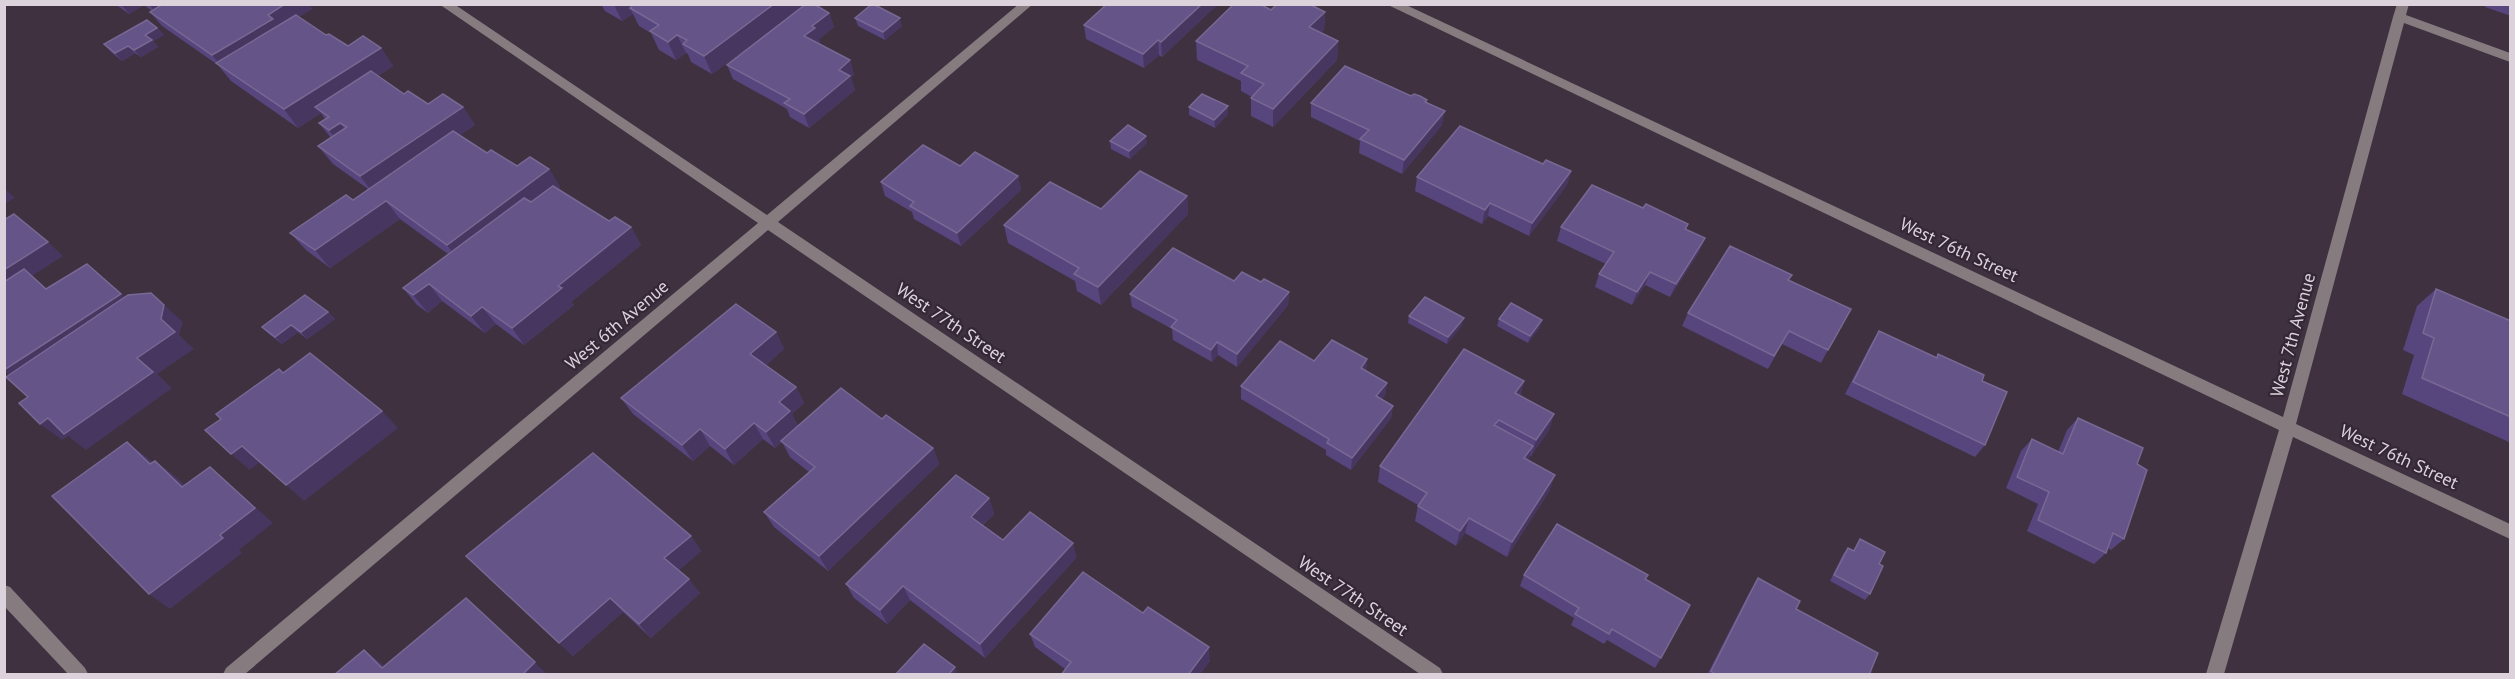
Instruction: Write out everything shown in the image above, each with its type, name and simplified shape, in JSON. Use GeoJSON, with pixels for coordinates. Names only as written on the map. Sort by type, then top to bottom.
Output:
{"type":"FeatureCollection","features":[{"type":"Feature","properties":{"kind":"street","name":"West 77th Street"},"geometry":{"type":"LineString","coordinates":[[445,4],[1434,675]]}},
{"type":"Feature","properties":{"kind":"street","name":"West 6th Avenue"},"geometry":{"type":"LineString","coordinates":[[232,675],[1027,4]]}},
{"type":"Feature","properties":{"kind":"street","name":"West 76th Street"},"geometry":{"type":"LineString","coordinates":[[1392,4],[2511,532]]}},
{"type":"Feature","properties":{"kind":"street","name":"West 7th Avenue"},"geometry":{"type":"LineString","coordinates":[[2215,675],[2288,426],[2401,11]]}},
{"type":"Feature","properties":{"kind":"street"},"geometry":{"type":"LineString","coordinates":[[2401,11],[2511,58]]}},
{"type":"Feature","properties":{"kind":"street"},"geometry":{"type":"LineString","coordinates":[[4,593],[79,675]]}},
{"type":"Feature","properties":{"kind":"building"},"geometry":{"type":"Polygon","coordinates":[[[163,4],[285,4],[268,15],[273,19],[212,55],[150,12],[163,4]]]}},
{"type":"Feature","properties":{"kind":"building"},"geometry":{"type":"Polygon","coordinates":[[[634,4],[774,4],[704,56],[683,44],[687,40],[677,35],[668,42],[650,31],[659,25],[630,8],[634,4]]]}},
{"type":"Feature","properties":{"kind":"building"},"geometry":{"type":"Polygon","coordinates":[[[806,4],[814,4],[829,13],[812,26],[815,28],[804,36],[850,60],[839,70],[850,76],[804,114],[784,103],[790,99],[727,65],[806,4]]]}},
{"type":"Feature","properties":{"kind":"building"},"geometry":{"type":"Polygon","coordinates":[[[872,4],[900,18],[883,32],[855,18],[872,4]]]}},
{"type":"Feature","properties":{"kind":"building"},"geometry":{"type":"Polygon","coordinates":[[[1107,4],[1202,4],[1161,42],[1158,40],[1143,54],[1084,25],[1107,4]]]}},
{"type":"Feature","properties":{"kind":"building"},"geometry":{"type":"Polygon","coordinates":[[[1234,4],[1260,4],[1271,10],[1277,4],[1309,4],[1325,12],[1309,27],[1338,41],[1273,109],[1251,98],[1264,84],[1241,73],[1248,66],[1196,41],[1234,4]]]}},
{"type":"Feature","properties":{"kind":"building"},"geometry":{"type":"Polygon","coordinates":[[[296,15],[326,35],[329,34],[348,46],[363,36],[381,48],[284,109],[216,63],[296,15]]]}},
{"type":"Feature","properties":{"kind":"building"},"geometry":{"type":"Polygon","coordinates":[[[147,20],[157,28],[145,35],[152,40],[134,50],[128,46],[115,53],[104,44],[147,20]]]}},
{"type":"Feature","properties":{"kind":"building"},"geometry":{"type":"Polygon","coordinates":[[[1345,66],[1411,96],[1414,94],[1420,96],[1427,100],[1425,102],[1445,111],[1404,160],[1360,139],[1369,130],[1311,103],[1345,66]]]}},
{"type":"Feature","properties":{"kind":"building"},"geometry":{"type":"Polygon","coordinates":[[[371,71],[404,94],[408,91],[428,104],[443,94],[463,107],[360,176],[318,146],[347,127],[340,123],[329,130],[319,123],[329,117],[315,107],[371,71]]]}},
{"type":"Feature","properties":{"kind":"building"},"geometry":{"type":"Polygon","coordinates":[[[1202,94],[1228,106],[1214,120],[1189,107],[1202,94]]]}},
{"type":"Feature","properties":{"kind":"building"},"geometry":{"type":"Polygon","coordinates":[[[1128,125],[1146,136],[1129,151],[1110,141],[1128,125]]]}},
{"type":"Feature","properties":{"kind":"building"},"geometry":{"type":"Polygon","coordinates":[[[1460,126],[1543,164],[1546,160],[1571,171],[1532,223],[1490,203],[1485,210],[1417,177],[1460,126]]]}},
{"type":"Feature","properties":{"kind":"building"},"geometry":{"type":"Polygon","coordinates":[[[453,131],[487,153],[491,150],[517,166],[530,157],[549,169],[447,245],[386,201],[315,250],[290,233],[346,195],[353,200],[453,131]]]}},
{"type":"Feature","properties":{"kind":"building"},"geometry":{"type":"Polygon","coordinates":[[[923,145],[960,166],[975,152],[1018,176],[957,233],[910,206],[914,202],[881,182],[923,145]]]}},
{"type":"Feature","properties":{"kind":"building"},"geometry":{"type":"Polygon","coordinates":[[[1140,171],[1187,196],[1098,287],[1074,274],[1079,268],[1004,225],[1050,182],[1101,209],[1140,171]]]}},
{"type":"Feature","properties":{"kind":"building"},"geometry":{"type":"Polygon","coordinates":[[[1592,185],[1643,208],[1646,204],[1688,224],[1685,229],[1705,238],[1676,284],[1650,272],[1637,292],[1599,274],[1614,252],[1561,227],[1592,185]]]}},
{"type":"Feature","properties":{"kind":"building"},"geometry":{"type":"Polygon","coordinates":[[[553,186],[609,221],[615,217],[631,227],[558,286],[562,288],[512,328],[482,307],[471,316],[429,284],[413,295],[403,288],[524,198],[531,202],[553,186]]]}},
{"type":"Feature","properties":{"kind":"building"},"geometry":{"type":"Polygon","coordinates":[[[14,214],[48,242],[4,270],[4,220],[14,214]]]}},
{"type":"Feature","properties":{"kind":"building"},"geometry":{"type":"Polygon","coordinates":[[[1730,246],[1792,275],[1788,280],[1851,309],[1828,350],[1789,331],[1774,356],[1688,313],[1730,246]]]}},
{"type":"Feature","properties":{"kind":"building"},"geometry":{"type":"Polygon","coordinates":[[[1173,248],[1234,281],[1242,272],[1261,282],[1264,279],[1289,292],[1237,354],[1217,342],[1211,350],[1171,327],[1177,320],[1130,294],[1173,248]]]}},
{"type":"Feature","properties":{"kind":"building"},"geometry":{"type":"Polygon","coordinates":[[[87,264],[121,294],[4,370],[4,282],[24,269],[46,289],[87,264]]]}},
{"type":"Feature","properties":{"kind":"building"},"geometry":{"type":"Polygon","coordinates":[[[2436,289],[2511,321],[2511,417],[2422,378],[2434,338],[2423,333],[2436,289]]]}},
{"type":"Feature","properties":{"kind":"building"},"geometry":{"type":"Polygon","coordinates":[[[151,293],[164,305],[161,319],[175,332],[137,358],[153,372],[64,434],[48,418],[40,424],[19,403],[28,397],[6,377],[128,295],[151,293]]]}},
{"type":"Feature","properties":{"kind":"building"},"geometry":{"type":"Polygon","coordinates":[[[305,295],[328,312],[301,332],[291,325],[275,337],[262,327],[305,295]]]}},
{"type":"Feature","properties":{"kind":"building"},"geometry":{"type":"Polygon","coordinates":[[[1425,297],[1464,318],[1448,337],[1409,316],[1425,297]]]}},
{"type":"Feature","properties":{"kind":"building"},"geometry":{"type":"Polygon","coordinates":[[[1511,303],[1542,320],[1530,336],[1499,319],[1511,303]]]}},
{"type":"Feature","properties":{"kind":"building"},"geometry":{"type":"Polygon","coordinates":[[[736,304],[776,332],[750,354],[796,387],[779,402],[790,411],[766,432],[754,423],[725,449],[700,429],[682,445],[621,398],[736,304]]]}},
{"type":"Feature","properties":{"kind":"building"},"geometry":{"type":"Polygon","coordinates":[[[1879,331],[1937,358],[1938,354],[1984,375],[1982,381],[2007,392],[1985,445],[1853,382],[1879,331]]]}},
{"type":"Feature","properties":{"kind":"building"},"geometry":{"type":"Polygon","coordinates":[[[1332,340],[1367,359],[1361,368],[1387,383],[1376,396],[1393,406],[1352,458],[1327,443],[1329,439],[1241,386],[1280,341],[1314,361],[1332,340]]]}},
{"type":"Feature","properties":{"kind":"building"},"geometry":{"type":"Polygon","coordinates":[[[1464,349],[1524,381],[1515,393],[1554,414],[1536,440],[1499,420],[1494,425],[1533,446],[1524,458],[1555,475],[1512,542],[1469,518],[1460,531],[1418,506],[1427,493],[1380,466],[1464,349]]]}},
{"type":"Feature","properties":{"kind":"building"},"geometry":{"type":"Polygon","coordinates":[[[310,353],[382,411],[286,485],[242,446],[231,454],[205,430],[221,419],[216,414],[279,369],[283,373],[310,353]]]}},
{"type":"Feature","properties":{"kind":"building"},"geometry":{"type":"Polygon","coordinates":[[[841,388],[882,419],[886,415],[933,448],[819,556],[764,512],[815,467],[781,441],[841,388]]]}},
{"type":"Feature","properties":{"kind":"building"},"geometry":{"type":"Polygon","coordinates":[[[2078,418],[2143,448],[2137,464],[2147,470],[2124,539],[2113,533],[2106,553],[2038,520],[2049,492],[2017,477],[2032,439],[2063,454],[2078,418]]]}},
{"type":"Feature","properties":{"kind":"building"},"geometry":{"type":"Polygon","coordinates":[[[127,442],[150,464],[155,461],[182,487],[210,467],[255,508],[220,535],[223,538],[149,594],[52,496],[127,442]]]}},
{"type":"Feature","properties":{"kind":"building"},"geometry":{"type":"Polygon","coordinates":[[[593,453],[691,536],[664,558],[689,579],[639,624],[610,598],[559,643],[466,556],[593,453]]]}},
{"type":"Feature","properties":{"kind":"building"},"geometry":{"type":"Polygon","coordinates":[[[956,475],[989,498],[971,517],[1003,540],[1030,512],[1073,543],[980,644],[903,586],[880,610],[846,584],[956,475]]]}},
{"type":"Feature","properties":{"kind":"building"},"geometry":{"type":"Polygon","coordinates":[[[1557,524],[1648,575],[1645,579],[1690,605],[1661,658],[1612,629],[1609,634],[1575,614],[1579,608],[1524,575],[1557,524]]]}},
{"type":"Feature","properties":{"kind":"building"},"geometry":{"type":"Polygon","coordinates":[[[1860,539],[1885,552],[1879,564],[1883,566],[1870,594],[1834,575],[1848,548],[1854,551],[1860,539]]]}},
{"type":"Feature","properties":{"kind":"building"},"geometry":{"type":"Polygon","coordinates":[[[1083,572],[1143,613],[1148,607],[1209,647],[1188,675],[1061,675],[1071,662],[1030,634],[1083,572]]]}},
{"type":"Feature","properties":{"kind":"building"},"geometry":{"type":"Polygon","coordinates":[[[1758,578],[1800,601],[1796,609],[1878,653],[1869,675],[1716,675],[1711,671],[1758,578]]]}},
{"type":"Feature","properties":{"kind":"building"},"geometry":{"type":"Polygon","coordinates":[[[466,598],[535,662],[522,675],[334,675],[364,650],[382,668],[466,598]]]}},
{"type":"Feature","properties":{"kind":"building"},"geometry":{"type":"Polygon","coordinates":[[[924,644],[955,667],[948,675],[895,675],[924,644]]]}}]}
